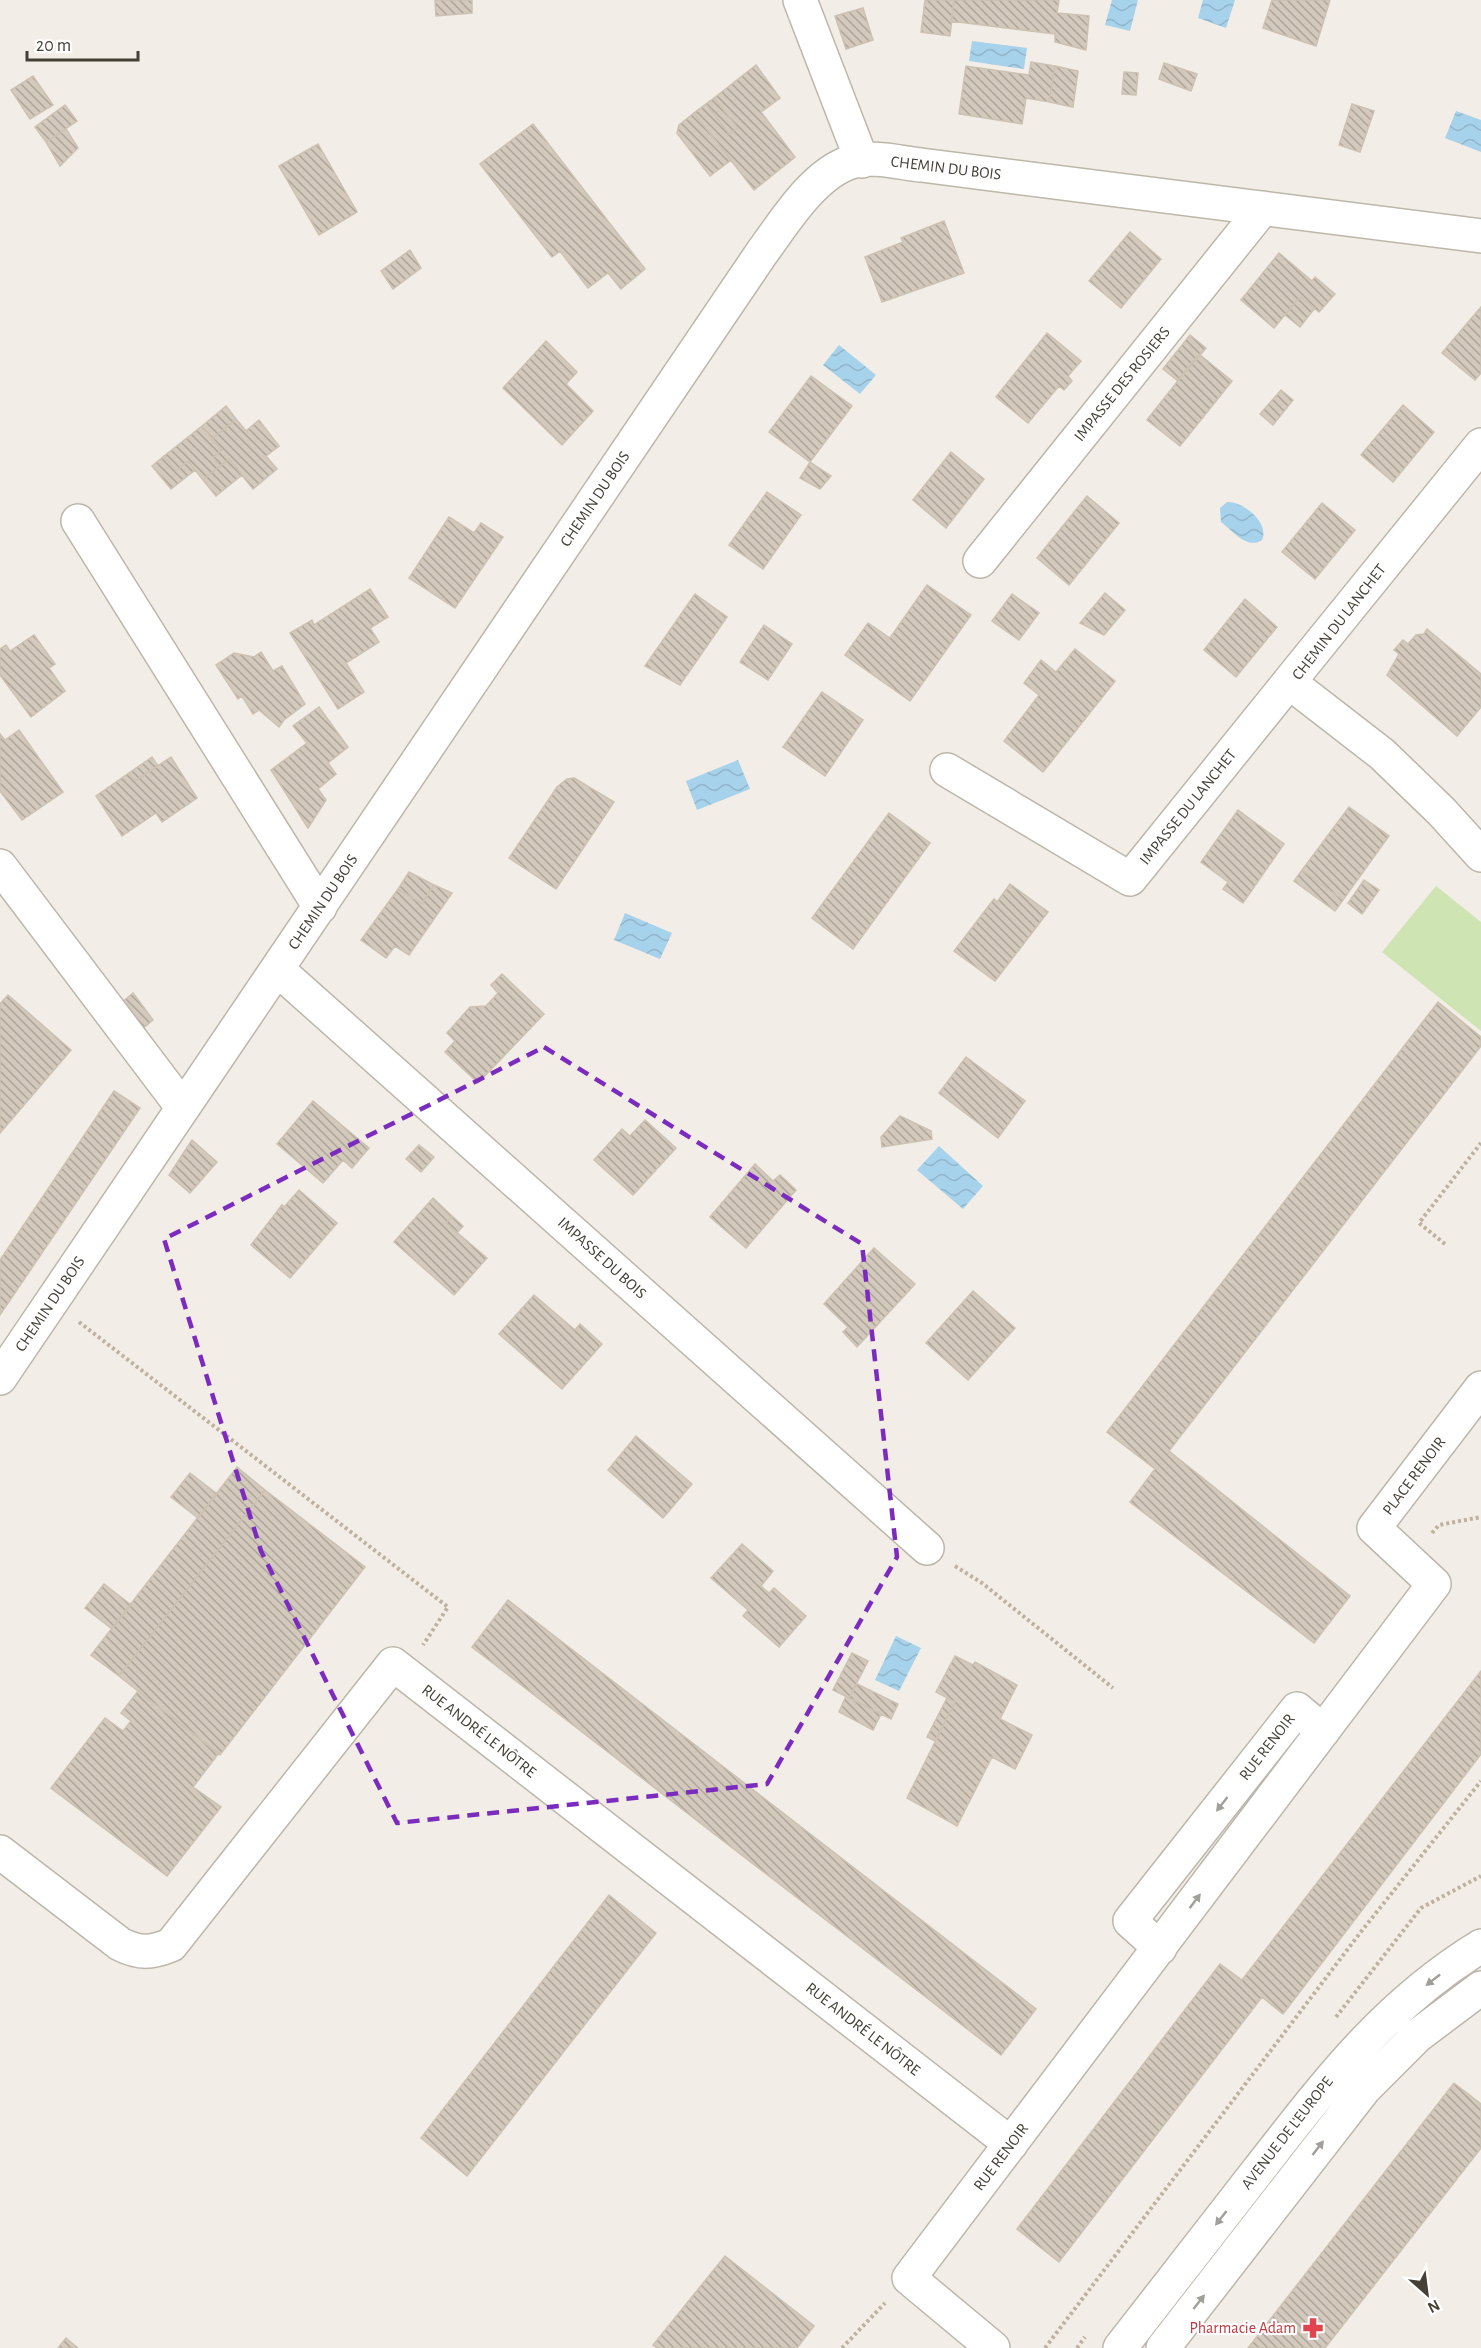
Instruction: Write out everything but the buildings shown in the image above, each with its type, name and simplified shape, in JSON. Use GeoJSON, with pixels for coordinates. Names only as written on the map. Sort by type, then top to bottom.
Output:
{"type":"FeatureCollection","features":[{"type":"Feature","properties":{"kind":"street"},"geometry":{"type":"LineString","coordinates":[[800,0],[862,161]]}},
{"type":"Feature","properties":{"kind":"street","name":"CHEMIN DU BOIS"},"geometry":{"type":"LineString","coordinates":[[0,1378],[800,200],[835,169],[853,161],[921,165],[1481,236]]}},
{"type":"Feature","properties":{"kind":"street","name":"IMPASSE DES ROSIERS"},"geometry":{"type":"LineString","coordinates":[[980,561],[1263,208]]}},
{"type":"Feature","properties":{"kind":"street","name":"CHEMIN DU LANCHET"},"geometry":{"type":"LineString","coordinates":[[1481,445],[1289,682],[1382,754],[1442,812],[1481,855]]}},
{"type":"Feature","properties":{"kind":"street"},"geometry":{"type":"LineString","coordinates":[[78,521],[320,907]]}},
{"type":"Feature","properties":{"kind":"street","name":"IMPASSE DU LANCHET"},"geometry":{"type":"LineString","coordinates":[[947,770],[1130,879],[1289,682]]}},
{"type":"Feature","properties":{"kind":"street"},"geometry":{"type":"LineString","coordinates":[[0,866],[183,1108]]}},
{"type":"Feature","properties":{"kind":"street","name":"IMPASSE DU BOIS"},"geometry":{"type":"LineString","coordinates":[[278,969],[927,1548]]}},
{"type":"Feature","properties":{"kind":"street","name":"PLACE RENOIR"},"geometry":{"type":"LineString","coordinates":[[1434,1584],[1374,1528],[1481,1388]]}},
{"type":"Feature","properties":{"kind":"street","name":"RUE RENOIR"},"geometry":{"type":"LineString","coordinates":[[909,2278],[1434,1584]]}},
{"type":"Feature","properties":{"kind":"street"},"geometry":{"type":"LineString","coordinates":[[0,1852],[120,1944],[136,1952],[152,1953],[171,1945],[393,1664],[404,1672]]}},
{"type":"Feature","properties":{"kind":"street","name":"RUE ANDRÉ LE NÔTRE"},"geometry":{"type":"LineString","coordinates":[[404,1672],[1011,2144]]}},
{"type":"Feature","properties":{"kind":"street","name":"AVENUE DE L'EUROPE"},"geometry":{"type":"LineString","coordinates":[[1120,2348],[1338,2067],[1396,2008],[1481,1946]]}},
{"type":"Feature","properties":{"kind":"street","name":"AVENUE DE L'EUROPE"},"geometry":{"type":"LineString","coordinates":[[1163,2348],[1365,2088],[1417,2037],[1481,1988]]}},
{"type":"Feature","properties":{"kind":"street"},"geometry":{"type":"LineString","coordinates":[[909,2278],[993,2348]]}},
{"type":"Feature","properties":{"kind":"path"},"geometry":{"type":"LineString","coordinates":[[1445,1244],[1419,1223],[1481,1143]]}},
{"type":"Feature","properties":{"kind":"path"},"geometry":{"type":"LineString","coordinates":[[52,1301],[448,1608],[404,1672]]}},
{"type":"Feature","properties":{"kind":"path"},"geometry":{"type":"LineString","coordinates":[[1411,1561],[1439,1525],[1481,1518]]}},
{"type":"Feature","properties":{"kind":"path"},"geometry":{"type":"LineString","coordinates":[[927,1548],[982,1583],[1113,1688]]}},
{"type":"Feature","properties":{"kind":"path"},"geometry":{"type":"LineString","coordinates":[[1045,2348],[1360,1933],[1481,1781]]}},
{"type":"Feature","properties":{"kind":"path"},"geometry":{"type":"LineString","coordinates":[[842,2348],[909,2278]]}},
{"type":"Feature","properties":{"kind":"highlighted area"},"geometry":{"type":"Polygon","coordinates":[[[544,1047],[862,1244],[897,1557],[767,1784],[397,1823],[261,1551],[164,1239],[544,1047]]]}},
{"type":"Feature","properties":{"kind":"green space"},"geometry":{"type":"Polygon","coordinates":[[[1436,886],[1481,922],[1481,1031],[1382,952],[1436,886]]]}},
{"type":"Feature","properties":{"kind":"water"},"geometry":{"type":"Polygon","coordinates":[[[1112,0],[1138,0],[1130,31],[1105,25],[1112,0]]]}},
{"type":"Feature","properties":{"kind":"water"},"geometry":{"type":"Polygon","coordinates":[[[1203,0],[1235,0],[1226,28],[1198,18],[1203,0]]]}},
{"type":"Feature","properties":{"kind":"water"},"geometry":{"type":"Polygon","coordinates":[[[972,41],[1027,48],[1024,69],[969,61],[972,41]]]}},
{"type":"Feature","properties":{"kind":"water"},"geometry":{"type":"Polygon","coordinates":[[[1456,111],[1481,120],[1481,152],[1445,138],[1456,111]]]}},
{"type":"Feature","properties":{"kind":"water"},"geometry":{"type":"Polygon","coordinates":[[[839,345],[876,375],[860,394],[823,365],[839,345]]]}},
{"type":"Feature","properties":{"kind":"water"},"geometry":{"type":"Polygon","coordinates":[[[1227,502],[1240,505],[1254,514],[1262,527],[1262,540],[1251,543],[1246,541],[1221,522],[1220,508],[1227,502]]]}},
{"type":"Feature","properties":{"kind":"water"},"geometry":{"type":"Polygon","coordinates":[[[738,760],[750,789],[697,810],[686,781],[738,760]]]}},
{"type":"Feature","properties":{"kind":"water"},"geometry":{"type":"Polygon","coordinates":[[[625,913],[672,933],[660,959],[614,940],[625,913]]]}},
{"type":"Feature","properties":{"kind":"water"},"geometry":{"type":"Polygon","coordinates":[[[939,1146],[983,1186],[963,1209],[917,1170],[939,1146]]]}},
{"type":"Feature","properties":{"kind":"water"},"geometry":{"type":"Polygon","coordinates":[[[896,1636],[921,1648],[899,1691],[875,1680],[896,1636]]]}},
{"type":"Feature","properties":{"kind":"place","name":"Pharmacie Adam"},"geometry":{"type":"Point","coordinates":[1313,2328]}}]}
